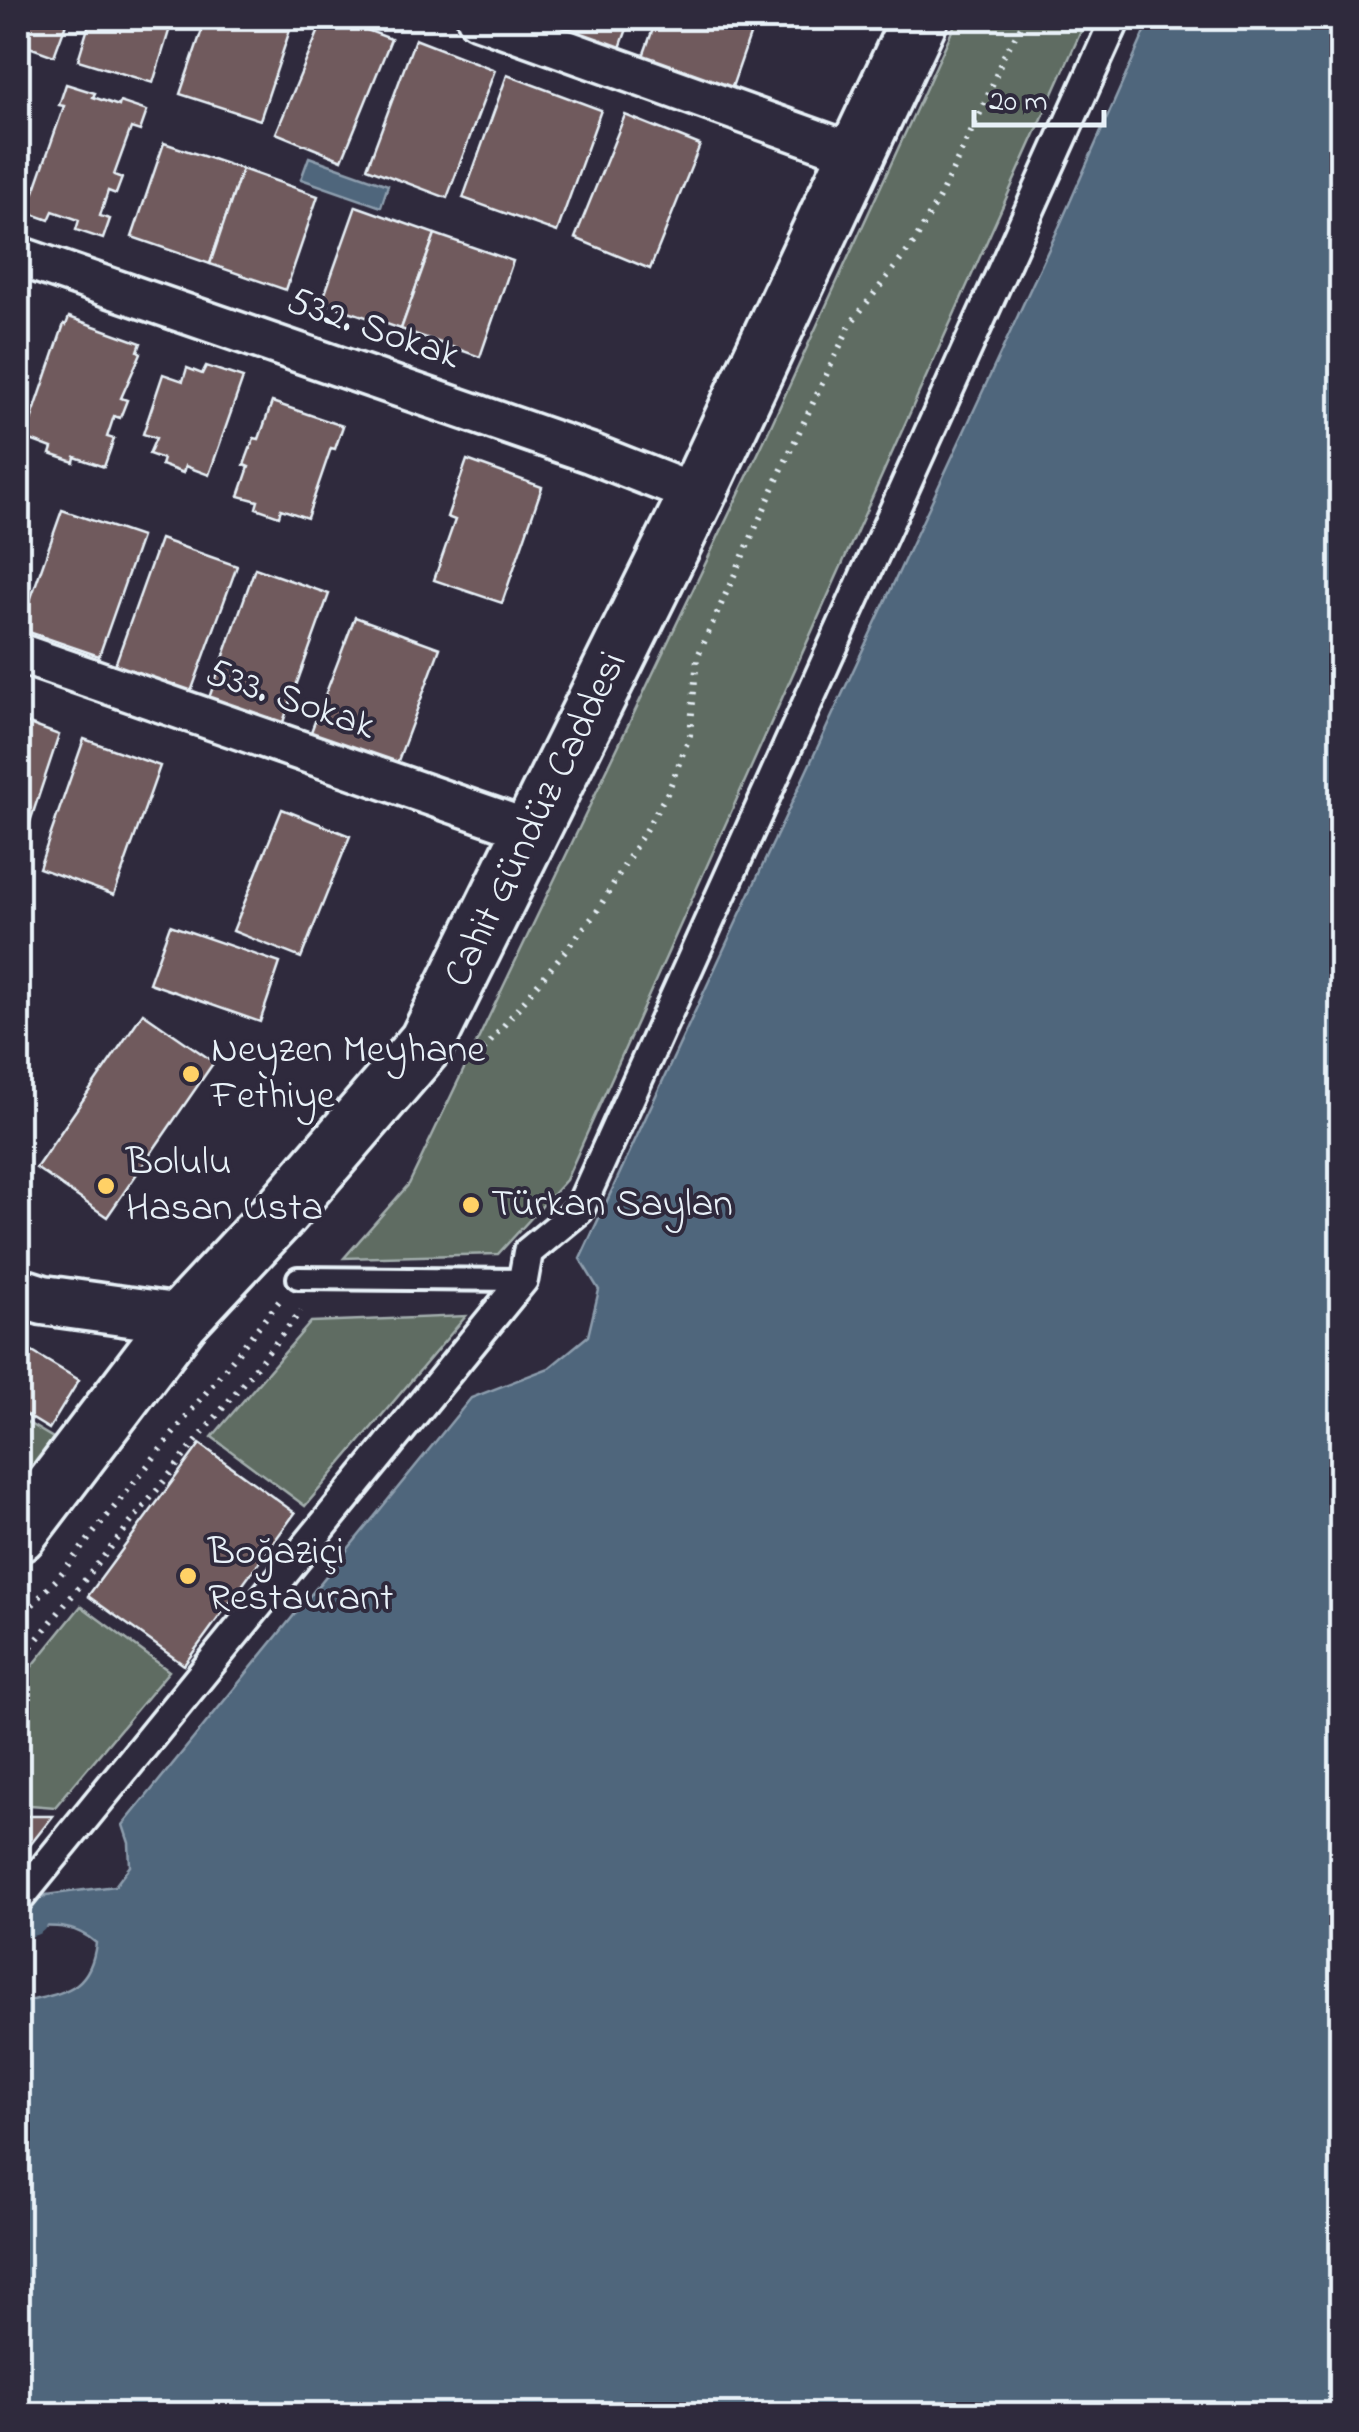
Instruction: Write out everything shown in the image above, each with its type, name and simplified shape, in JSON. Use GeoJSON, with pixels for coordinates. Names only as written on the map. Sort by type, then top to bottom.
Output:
{"type":"FeatureCollection","features":[{"type":"Feature","properties":{"kind":"main road","name":"Cahit Gündüz Caddesi"},"geometry":{"type":"LineString","coordinates":[[18,1534],[181,1320],[427,1042],[697,495],[920,18]]}},
{"type":"Feature","properties":{"kind":"street"},"geometry":{"type":"LineString","coordinates":[[477,18],[854,153]]}},
{"type":"Feature","properties":{"kind":"street"},"geometry":{"type":"LineString","coordinates":[[21,1895],[524,1280],[528,1252],[579,1210],[1116,18]]}},
{"type":"Feature","properties":{"kind":"street","name":"532. Sokak"},"geometry":{"type":"LineString","coordinates":[[18,256],[571,446],[697,495]]}},
{"type":"Feature","properties":{"kind":"street","name":"533. Sokak"},"geometry":{"type":"LineString","coordinates":[[18,653],[532,832]]}},
{"type":"Feature","properties":{"kind":"street"},"geometry":{"type":"LineString","coordinates":[[18,1292],[43,1300],[181,1320]]}},
{"type":"Feature","properties":{"kind":"lane"},"geometry":{"type":"LineString","coordinates":[[298,1278],[524,1280]]}},
{"type":"Feature","properties":{"kind":"path"},"geometry":{"type":"LineString","coordinates":[[473,1063],[596,913],[668,792],[690,735],[696,658],[791,449],[851,322],[914,242],[940,196],[1003,57],[1026,18]]}},
{"type":"Feature","properties":{"kind":"path"},"geometry":{"type":"LineString","coordinates":[[18,1620],[56,1580],[298,1278]]}},
{"type":"Feature","properties":{"kind":"path"},"geometry":{"type":"LineString","coordinates":[[18,1663],[302,1310]]}},
{"type":"Feature","properties":{"kind":"green space"},"geometry":{"type":"Polygon","coordinates":[[[958,18],[1087,18],[566,1180],[498,1254],[344,1258],[409,1184],[764,441],[958,18]]]}},
{"type":"Feature","properties":{"kind":"green space"},"geometry":{"type":"Polygon","coordinates":[[[466,1316],[305,1506],[212,1437],[311,1322],[466,1316]]]}},
{"type":"Feature","properties":{"kind":"green space"},"geometry":{"type":"Polygon","coordinates":[[[18,1417],[53,1438],[33,1467],[18,1471],[18,1417]]]}},
{"type":"Feature","properties":{"kind":"green space"},"geometry":{"type":"Polygon","coordinates":[[[81,1606],[169,1671],[55,1807],[18,1804],[18,1684],[81,1606]]]}},
{"type":"Feature","properties":{"kind":"water"},"geometry":{"type":"Polygon","coordinates":[[[1151,18],[1341,18],[1341,2414],[18,2414],[18,2004],[60,1993],[80,1982],[93,1960],[96,1943],[69,1928],[18,1928],[18,1923],[46,1895],[115,1886],[130,1866],[123,1825],[471,1398],[549,1368],[588,1336],[599,1290],[580,1259],[1059,227],[1151,18]]]}},
{"type":"Feature","properties":{"kind":"water"},"geometry":{"type":"Polygon","coordinates":[[[309,157],[388,185],[381,207],[301,179],[309,157]]]}},
{"type":"Feature","properties":{"kind":"building"},"geometry":{"type":"Polygon","coordinates":[[[18,18],[68,18],[54,56],[18,43],[18,18]]]}},
{"type":"Feature","properties":{"kind":"building"},"geometry":{"type":"Polygon","coordinates":[[[91,18],[173,18],[153,83],[78,60],[91,18]]]}},
{"type":"Feature","properties":{"kind":"building"},"geometry":{"type":"Polygon","coordinates":[[[206,18],[294,18],[260,120],[180,94],[206,18]]]}},
{"type":"Feature","properties":{"kind":"building"},"geometry":{"type":"Polygon","coordinates":[[[324,18],[335,18],[391,39],[342,160],[276,133],[324,18]]]}},
{"type":"Feature","properties":{"kind":"building"},"geometry":{"type":"Polygon","coordinates":[[[539,18],[631,18],[620,48],[539,18]]]}},
{"type":"Feature","properties":{"kind":"building"},"geometry":{"type":"Polygon","coordinates":[[[657,18],[756,18],[731,90],[642,59],[657,18]]]}},
{"type":"Feature","properties":{"kind":"building"},"geometry":{"type":"Polygon","coordinates":[[[415,39],[495,70],[447,198],[367,168],[415,39]]]}},
{"type":"Feature","properties":{"kind":"building"},"geometry":{"type":"Polygon","coordinates":[[[507,75],[601,110],[557,232],[463,198],[507,75]]]}},
{"type":"Feature","properties":{"kind":"building"},"geometry":{"type":"Polygon","coordinates":[[[66,84],[119,106],[120,102],[147,111],[140,131],[131,128],[114,175],[122,178],[116,194],[108,191],[100,216],[110,219],[103,239],[76,230],[79,220],[53,211],[49,220],[21,210],[29,189],[34,192],[64,106],[59,105],[66,84]]]}},
{"type":"Feature","properties":{"kind":"building"},"geometry":{"type":"Polygon","coordinates":[[[625,115],[700,145],[650,269],[575,238],[625,115]]]}},
{"type":"Feature","properties":{"kind":"building"},"geometry":{"type":"Polygon","coordinates":[[[164,143],[242,169],[210,264],[132,237],[164,143]]]}},
{"type":"Feature","properties":{"kind":"building"},"geometry":{"type":"Polygon","coordinates":[[[242,169],[318,196],[286,290],[210,264],[242,169]]]}},
{"type":"Feature","properties":{"kind":"building"},"geometry":{"type":"Polygon","coordinates":[[[356,206],[435,234],[401,329],[322,302],[356,206]]]}},
{"type":"Feature","properties":{"kind":"building"},"geometry":{"type":"Polygon","coordinates":[[[435,234],[513,261],[480,357],[401,329],[435,234]]]}},
{"type":"Feature","properties":{"kind":"building"},"geometry":{"type":"Polygon","coordinates":[[[69,317],[141,343],[141,353],[121,398],[127,400],[120,418],[114,416],[107,437],[114,439],[104,467],[50,454],[52,448],[25,438],[69,317]]]}},
{"type":"Feature","properties":{"kind":"building"},"geometry":{"type":"Polygon","coordinates":[[[206,366],[243,378],[209,475],[185,466],[183,473],[161,465],[163,459],[149,454],[156,438],[143,434],[163,374],[183,381],[187,368],[202,374],[206,366]]]}},
{"type":"Feature","properties":{"kind":"building"},"geometry":{"type":"Polygon","coordinates":[[[272,402],[343,426],[335,449],[331,448],[307,518],[281,509],[279,516],[256,508],[258,501],[239,496],[249,467],[244,465],[254,438],[259,439],[272,402]]]}},
{"type":"Feature","properties":{"kind":"building"},"geometry":{"type":"Polygon","coordinates":[[[467,460],[542,487],[502,603],[434,580],[455,520],[447,517],[467,460]]]}},
{"type":"Feature","properties":{"kind":"building"},"geometry":{"type":"Polygon","coordinates":[[[62,510],[141,537],[99,656],[20,629],[62,510]]]}},
{"type":"Feature","properties":{"kind":"building"},"geometry":{"type":"Polygon","coordinates":[[[160,539],[237,566],[191,692],[115,665],[160,539]]]}},
{"type":"Feature","properties":{"kind":"building"},"geometry":{"type":"Polygon","coordinates":[[[255,568],[329,594],[282,725],[209,698],[255,568]]]}},
{"type":"Feature","properties":{"kind":"building"},"geometry":{"type":"Polygon","coordinates":[[[355,617],[440,648],[395,769],[309,737],[355,617]]]}},
{"type":"Feature","properties":{"kind":"building"},"geometry":{"type":"Polygon","coordinates":[[[18,720],[59,735],[18,858],[18,720]]]}},
{"type":"Feature","properties":{"kind":"building"},"geometry":{"type":"Polygon","coordinates":[[[84,739],[160,766],[114,895],[39,868],[84,739]]]}},
{"type":"Feature","properties":{"kind":"building"},"geometry":{"type":"Polygon","coordinates":[[[282,809],[350,836],[301,958],[233,931],[282,809]]]}},
{"type":"Feature","properties":{"kind":"building"},"geometry":{"type":"Polygon","coordinates":[[[170,925],[280,963],[260,1022],[149,983],[170,925]]]}},
{"type":"Feature","properties":{"kind":"building"},"geometry":{"type":"Polygon","coordinates":[[[143,1013],[214,1062],[107,1217],[36,1168],[143,1013]]]}},
{"type":"Feature","properties":{"kind":"building"},"geometry":{"type":"Polygon","coordinates":[[[29,1350],[79,1380],[49,1429],[18,1410],[18,1369],[29,1350]]]}},
{"type":"Feature","properties":{"kind":"building"},"geometry":{"type":"Polygon","coordinates":[[[200,1444],[295,1513],[184,1665],[88,1596],[200,1444]]]}},
{"type":"Feature","properties":{"kind":"building"},"geometry":{"type":"Polygon","coordinates":[[[18,1816],[53,1816],[27,1849],[23,1880],[18,1879],[18,1816]]]}},
{"type":"Feature","properties":{"kind":"waterway"},"geometry":{"type":"LineString","coordinates":[[18,1914],[28,1914]]}},
{"type":"Feature","properties":{"kind":"place","name":"Neyzen Meyhane Fethiye"},"geometry":{"type":"Point","coordinates":[191,1074]}},
{"type":"Feature","properties":{"kind":"place","name":"Bolulu Hasan Usta"},"geometry":{"type":"Point","coordinates":[106,1186]}},
{"type":"Feature","properties":{"kind":"place","name":"Türkan Saylan"},"geometry":{"type":"Point","coordinates":[471,1205]}},
{"type":"Feature","properties":{"kind":"place","name":"Boğaziçi Restaurant"},"geometry":{"type":"Point","coordinates":[188,1576]}}]}
